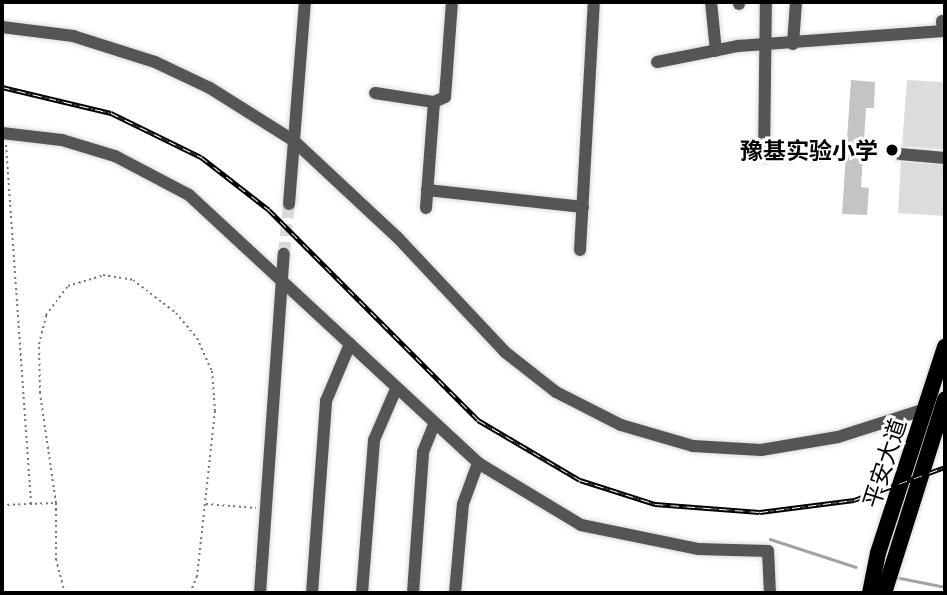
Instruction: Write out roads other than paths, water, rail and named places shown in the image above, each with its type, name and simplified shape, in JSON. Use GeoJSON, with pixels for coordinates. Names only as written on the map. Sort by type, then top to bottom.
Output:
{"type":"FeatureCollection","features":[{"type":"Feature","properties":{"kind":"main road","name":"平安大道"},"geometry":{"type":"LineString","coordinates":[[870,593],[878,553],[945,347]]}},
{"type":"Feature","properties":{"kind":"main road","name":"平安大道"},"geometry":{"type":"LineString","coordinates":[[884,593],[945,399]]}},
{"type":"Feature","properties":{"kind":"street"},"geometry":{"type":"LineString","coordinates":[[289,204],[305,2]]}},
{"type":"Feature","properties":{"kind":"street"},"geometry":{"type":"LineString","coordinates":[[375,93],[434,102],[445,97],[452,2]]}},
{"type":"Feature","properties":{"kind":"street"},"geometry":{"type":"LineString","coordinates":[[580,250],[594,2]]}},
{"type":"Feature","properties":{"kind":"street"},"geometry":{"type":"LineString","coordinates":[[711,2],[716,51]]}},
{"type":"Feature","properties":{"kind":"street"},"geometry":{"type":"LineString","coordinates":[[764,157],[766,2]]}},
{"type":"Feature","properties":{"kind":"street"},"geometry":{"type":"LineString","coordinates":[[793,44],[796,2]]}},
{"type":"Feature","properties":{"kind":"street"},"geometry":{"type":"LineString","coordinates":[[657,62],[716,51],[943,31],[942,22]]}},
{"type":"Feature","properties":{"kind":"street"},"geometry":{"type":"LineString","coordinates":[[2,27],[73,36],[143,57],[210,88],[294,141],[398,238],[505,352],[556,392],[597,415],[672,442],[751,450],[811,443],[925,410]]}},
{"type":"Feature","properties":{"kind":"street"},"geometry":{"type":"LineString","coordinates":[[426,208],[434,102]]}},
{"type":"Feature","properties":{"kind":"street"},"geometry":{"type":"LineString","coordinates":[[4,133],[62,140],[143,169],[189,195],[283,278],[396,389],[478,463],[581,526],[698,549],[768,551],[770,593]]}},
{"type":"Feature","properties":{"kind":"street"},"geometry":{"type":"LineString","coordinates":[[901,154],[945,158]]}},
{"type":"Feature","properties":{"kind":"street"},"geometry":{"type":"LineString","coordinates":[[427,190],[583,207]]}},
{"type":"Feature","properties":{"kind":"street"},"geometry":{"type":"LineString","coordinates":[[260,593],[284,254]]}},
{"type":"Feature","properties":{"kind":"street"},"geometry":{"type":"LineString","coordinates":[[312,593],[326,401],[350,344]]}},
{"type":"Feature","properties":{"kind":"street"},"geometry":{"type":"LineString","coordinates":[[362,593],[374,440],[396,389]]}},
{"type":"Feature","properties":{"kind":"street"},"geometry":{"type":"LineString","coordinates":[[413,593],[423,452],[434,425]]}},
{"type":"Feature","properties":{"kind":"street"},"geometry":{"type":"LineString","coordinates":[[455,593],[463,504],[478,463]]}},
{"type":"Feature","properties":{"kind":"waterway"},"geometry":{"type":"LineString","coordinates":[[770,539],[856,567]]}},
{"type":"Feature","properties":{"kind":"waterway"},"geometry":{"type":"LineString","coordinates":[[895,577],[945,587]]}},
{"type":"Feature","properties":{"kind":"tunnel"},"geometry":{"type":"LineString","coordinates":[[284,254],[289,204]]}},
{"type":"Feature","properties":{"kind":"railway"},"geometry":{"type":"LineString","coordinates":[[2,87],[111,113],[201,157],[269,210],[478,420],[580,480],[655,504],[760,512],[854,500],[945,467]]}},
{"type":"Feature","properties":{"kind":"place","name":"豫基实验小学"},"geometry":{"type":"Point","coordinates":[892,150]}}]}
